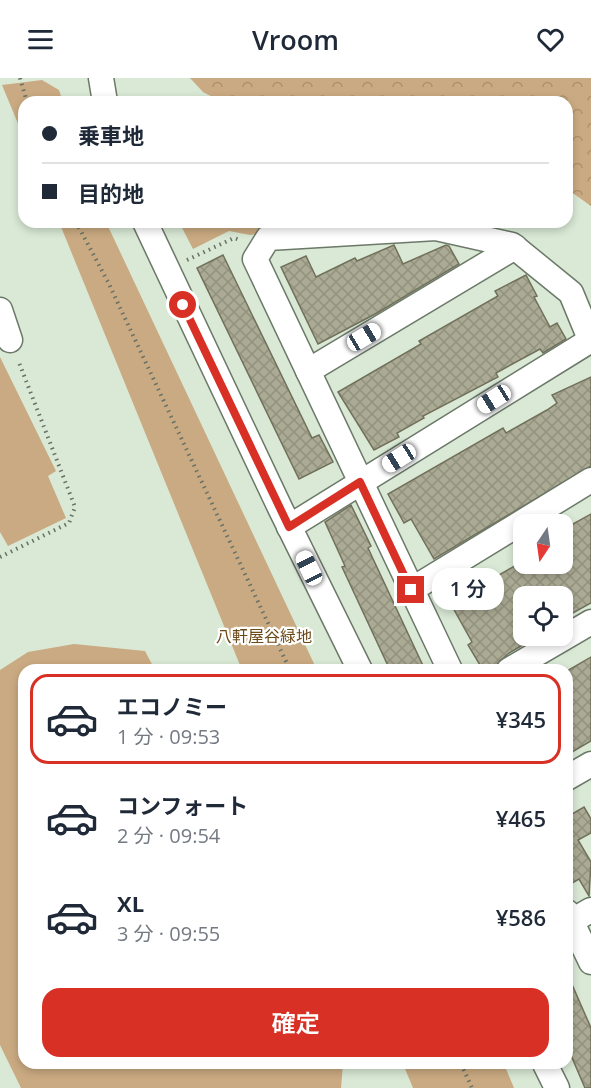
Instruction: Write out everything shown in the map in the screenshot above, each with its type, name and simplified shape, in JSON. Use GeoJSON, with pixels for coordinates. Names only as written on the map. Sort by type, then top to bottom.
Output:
{"type":"FeatureCollection","features":[{"type":"Feature","properties":{"kind":"street"},"geometry":{"type":"LineString","coordinates":[[101,78],[104,96]]}},
{"type":"Feature","properties":{"kind":"street"},"geometry":{"type":"LineString","coordinates":[[148,228],[289,527],[357,664]]}},
{"type":"Feature","properties":{"kind":"street"},"geometry":{"type":"LineString","coordinates":[[289,527],[360,482],[590,340],[571,293],[515,247],[436,228],[268,237],[255,259],[308,371],[360,482],[411,590],[447,664]]}},
{"type":"Feature","properties":{"kind":"street"},"geometry":{"type":"LineString","coordinates":[[308,371],[515,247]]}},
{"type":"Feature","properties":{"kind":"street"},"geometry":{"type":"LineString","coordinates":[[0,310],[10,340]]}},
{"type":"Feature","properties":{"kind":"street"},"geometry":{"type":"LineString","coordinates":[[411,590],[591,480]]}},
{"type":"Feature","properties":{"kind":"street"},"geometry":{"type":"LineString","coordinates":[[519,664],[591,622]]}},
{"type":"Feature","properties":{"kind":"street"},"geometry":{"type":"LineString","coordinates":[[573,774],[591,764]]}},
{"type":"Feature","properties":{"kind":"street"},"geometry":{"type":"LineString","coordinates":[[577,915],[591,962]]}},
{"type":"Feature","properties":{"kind":"street"},"geometry":{"type":"LineString","coordinates":[[548,1069],[557,1088]]}},
{"type":"Feature","properties":{"kind":"path"},"geometry":{"type":"LineString","coordinates":[[20,78],[25,96]]}},
{"type":"Feature","properties":{"kind":"path"},"geometry":{"type":"LineString","coordinates":[[79,228],[108,282],[287,664]]}},
{"type":"Feature","properties":{"kind":"path"},"geometry":{"type":"LineString","coordinates":[[187,260],[234,238]]}},
{"type":"Feature","properties":{"kind":"path"},"geometry":{"type":"LineString","coordinates":[[0,557],[69,523],[75,507],[10,340]]}},
{"type":"Feature","properties":{"kind":"path"},"geometry":{"type":"LineString","coordinates":[[463,1069],[472,1088]]}},
{"type":"Feature","properties":{"kind":"green space"},"geometry":{"type":"Polygon","coordinates":[[[190,78],[591,78],[591,206],[573,193],[573,96],[211,96],[203,92],[190,78]]]}},
{"type":"Feature","properties":{"kind":"green space"},"geometry":{"type":"Polygon","coordinates":[[[42,80],[59,90],[61,96],[18,96],[18,124],[2,85],[42,80]]]}},
{"type":"Feature","properties":{"kind":"green space","name":"八軒屋谷緑地"},"geometry":{"type":"Polygon","coordinates":[[[61,228],[109,228],[314,664],[240,664],[61,228]]]}},
{"type":"Feature","properties":{"kind":"green space"},"geometry":{"type":"Polygon","coordinates":[[[182,228],[300,228],[250,235],[229,231],[193,249],[182,228]]]}},
{"type":"Feature","properties":{"kind":"green space"},"geometry":{"type":"Polygon","coordinates":[[[0,357],[56,471],[48,476],[66,518],[8,546],[0,532],[0,357]]]}},
{"type":"Feature","properties":{"kind":"green space"},"geometry":{"type":"Polygon","coordinates":[[[74,644],[145,651],[152,664],[18,664],[18,1069],[343,1069],[341,1088],[21,1088],[0,1045],[0,670],[28,652],[74,644]]]}},
{"type":"Feature","properties":{"kind":"green space"},"geometry":{"type":"Polygon","coordinates":[[[405,1069],[506,1069],[514,1088],[413,1088],[405,1069]]]}},
{"type":"Feature","properties":{"kind":"building"},"geometry":{"type":"Polygon","coordinates":[[[394,245],[403,264],[446,245],[449,246],[459,264],[377,313],[318,344],[281,267],[306,256],[316,277],[355,258],[357,261],[394,245]]]}},
{"type":"Feature","properties":{"kind":"building"},"geometry":{"type":"Polygon","coordinates":[[[223,255],[312,438],[319,435],[333,462],[299,479],[197,268],[223,255]]]}},
{"type":"Feature","properties":{"kind":"building"},"geometry":{"type":"Polygon","coordinates":[[[526,275],[537,296],[534,297],[550,327],[557,323],[566,339],[543,353],[540,349],[496,373],[498,377],[423,416],[424,418],[397,433],[399,437],[374,450],[338,392],[421,344],[419,341],[498,296],[495,291],[526,275]]]}},
{"type":"Feature","properties":{"kind":"building"},"geometry":{"type":"Polygon","coordinates":[[[591,377],[591,466],[434,559],[411,519],[404,523],[388,494],[503,428],[506,433],[547,410],[557,403],[552,395],[591,377]]]}},
{"type":"Feature","properties":{"kind":"building"},"geometry":{"type":"Polygon","coordinates":[[[351,505],[371,546],[368,548],[422,664],[387,664],[342,567],[345,566],[325,522],[351,505]]]}},
{"type":"Feature","properties":{"kind":"building"},"geometry":{"type":"Polygon","coordinates":[[[591,514],[591,603],[573,613],[573,586],[513,586],[513,646],[521,646],[497,664],[479,664],[468,645],[472,642],[452,606],[494,583],[492,579],[513,567],[513,574],[573,574],[573,524],[591,514]]]}},
{"type":"Feature","properties":{"kind":"building"},"geometry":{"type":"Polygon","coordinates":[[[591,657],[591,741],[573,752],[573,668],[591,657]]]}},
{"type":"Feature","properties":{"kind":"building"},"geometry":{"type":"Polygon","coordinates":[[[584,807],[591,819],[591,833],[578,840],[591,862],[589,896],[579,879],[573,882],[573,813],[584,807]]]}},
{"type":"Feature","properties":{"kind":"building"},"geometry":{"type":"Polygon","coordinates":[[[573,987],[591,1028],[591,1088],[585,1088],[573,1060],[573,987]]]}},
{"type":"Feature","properties":{"kind":"route"},"geometry":{"type":"LineString","coordinates":[[183,305],[289,527],[360,482],[411,590]]}}]}
